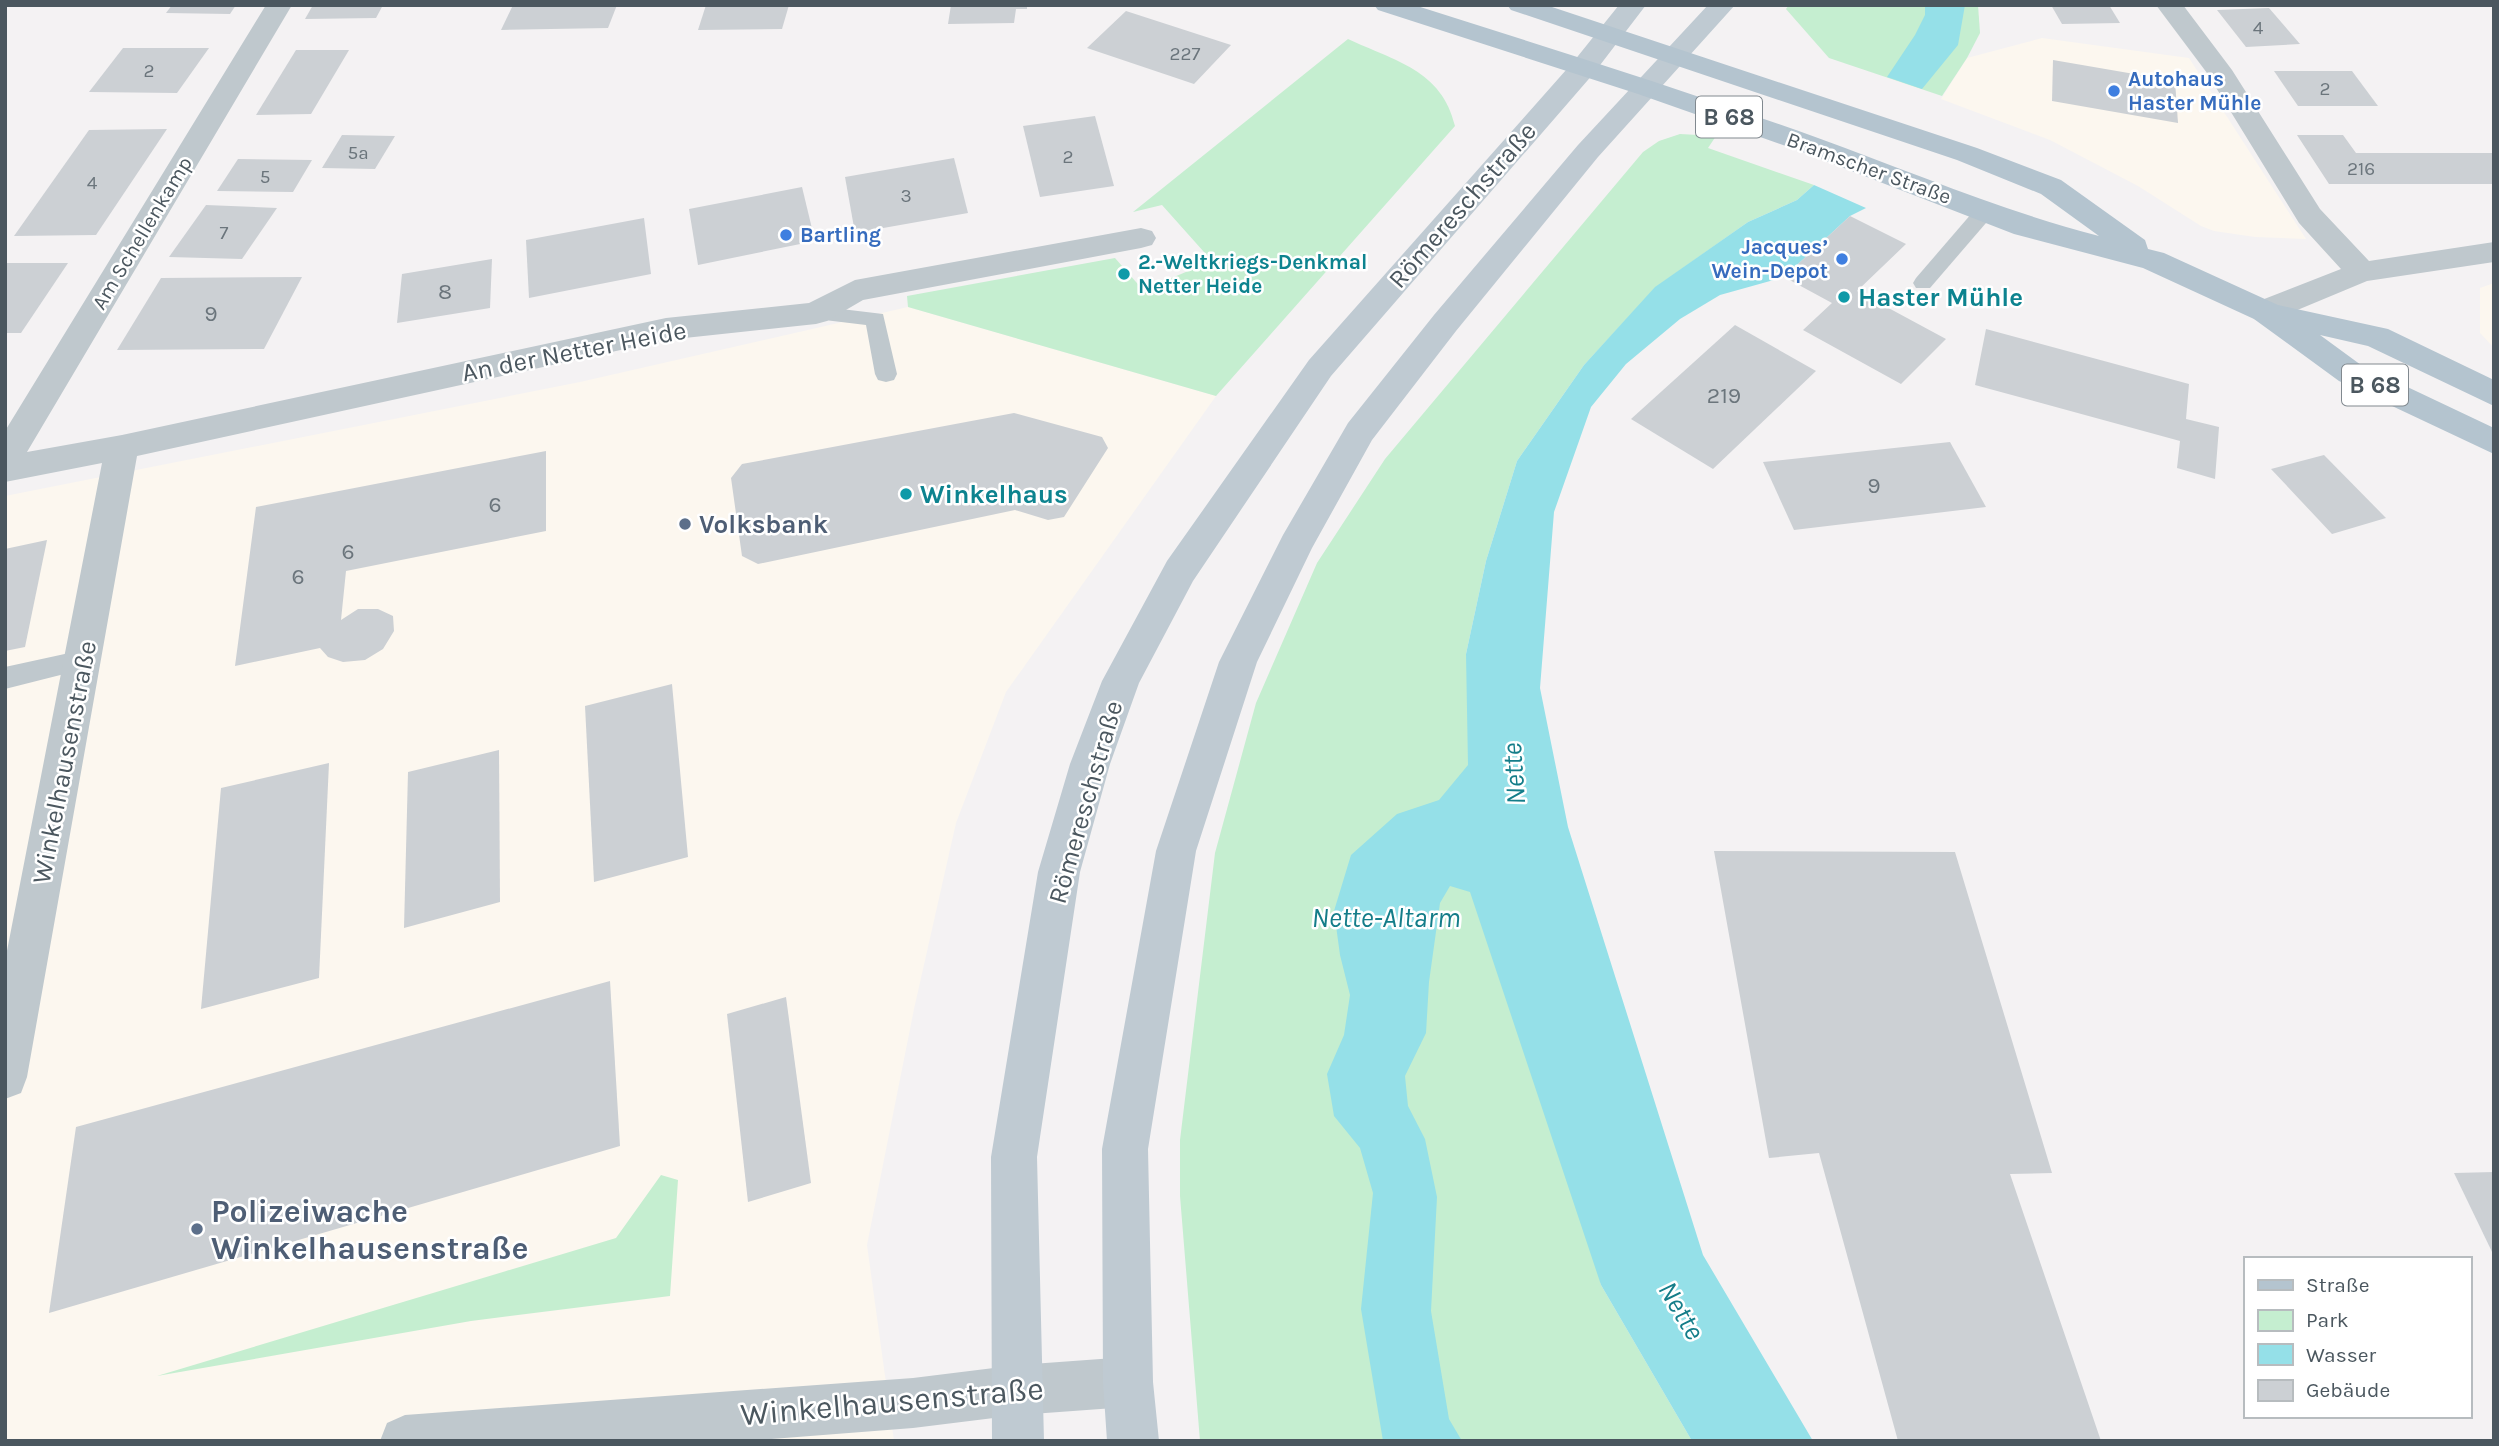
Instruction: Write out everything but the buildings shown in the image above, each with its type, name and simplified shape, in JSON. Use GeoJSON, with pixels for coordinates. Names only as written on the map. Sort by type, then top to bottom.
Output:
{"type":"FeatureCollection","features":[{"type":"Feature","properties":{"kind":"main road","name":"Bramscher Straße"},"geometry":{"type":"LineString","coordinates":[[1388,5],[1648,88],[1810,145],[2025,227],[2153,260],[2266,311]]}},
{"type":"Feature","properties":{"kind":"main road","name":"Bramscher Straße"},"geometry":{"type":"LineString","coordinates":[[1520,5],[1967,154],[2051,187],[2153,260]]}},
{"type":"Feature","properties":{"kind":"main road","name":"Römereschstraße"},"geometry":{"type":"LineString","coordinates":[[1018,1441],[1014,1157],[1059,872],[1090,764],[1121,681],[1180,571],[1320,368],[1584,67],[1633,5]]}},
{"type":"Feature","properties":{"kind":"main road"},"geometry":{"type":"LineString","coordinates":[[1133,1441],[1128,1382],[1125,1149],[1176,851],[1238,662],[1296,545],[1360,432],[1445,323],[1588,151],[1722,5]]}},
{"type":"Feature","properties":{"kind":"main road","name":"B 68"},"geometry":{"type":"LineString","coordinates":[[2266,311],[2377,337],[2494,394]]}},
{"type":"Feature","properties":{"kind":"main road","name":"B 68"},"geometry":{"type":"LineString","coordinates":[[2266,311],[2350,373],[2494,442]]}},
{"type":"Feature","properties":{"kind":"street","name":"Am Schellenkamp"},"geometry":{"type":"LineString","coordinates":[[5,460],[279,5]]}},
{"type":"Feature","properties":{"kind":"street"},"geometry":{"type":"LineString","coordinates":[[2169,5],[2220,70],[2309,216],[2362,272]]}},
{"type":"Feature","properties":{"kind":"street","name":"An der Netter Heide"},"geometry":{"type":"LineString","coordinates":[[5,469],[122,447],[666,329],[816,313],[855,291],[1141,238]]}},
{"type":"Feature","properties":{"kind":"street"},"geometry":{"type":"LineString","coordinates":[[2266,311],[2362,272],[2494,252]]}},
{"type":"Feature","properties":{"kind":"street","name":"Winkelhausenstraße"},"geometry":{"type":"LineString","coordinates":[[5,1077],[18,943],[83,660],[122,447]]}},
{"type":"Feature","properties":{"kind":"street","name":"Winkelhausenstraße"},"geometry":{"type":"LineString","coordinates":[[405,1441],[913,1403],[1018,1390],[1128,1382]]}},
{"type":"Feature","properties":{"kind":"lane"},"geometry":{"type":"LineString","coordinates":[[1923,283],[1985,211]]}},
{"type":"Feature","properties":{"kind":"lane"},"geometry":{"type":"LineString","coordinates":[[816,313],[875,320],[886,374]]}},
{"type":"Feature","properties":{"kind":"lane"},"geometry":{"type":"LineString","coordinates":[[5,678],[83,660]]}},
{"type":"Feature","properties":{"kind":"shaded area"},"geometry":{"type":"Polygon","coordinates":[[[2042,38],[2189,58],[2306,239],[2255,237],[2214,231],[2201,226],[2138,186],[2050,140],[1941,99],[1967,58],[2042,38]]]}},
{"type":"Feature","properties":{"kind":"shaded area"},"geometry":{"type":"Polygon","coordinates":[[[2494,283],[2494,348],[2480,333],[2480,288],[2494,283]]]}},
{"type":"Feature","properties":{"kind":"shaded area"},"geometry":{"type":"Polygon","coordinates":[[[908,307],[1216,396],[1006,692],[956,823],[914,1009],[867,1245],[894,1441],[5,1441],[5,496],[580,382],[908,307]]]}},
{"type":"Feature","properties":{"kind":"green space"},"geometry":{"type":"Polygon","coordinates":[[[1789,5],[1978,5],[1980,33],[1942,96],[1829,58],[1786,9],[1789,5]]]}},
{"type":"Feature","properties":{"kind":"green space"},"geometry":{"type":"Polygon","coordinates":[[[1348,39],[1399,61],[1428,80],[1449,107],[1455,126],[1216,396],[908,307],[907,296],[1115,258],[1143,290],[1212,261],[1162,205],[1133,212],[1348,39]]]}},
{"type":"Feature","properties":{"kind":"green space"},"geometry":{"type":"Polygon","coordinates":[[[1680,134],[1716,136],[1708,148],[1814,185],[1797,200],[1748,222],[1656,287],[1584,365],[1517,461],[1486,561],[1466,654],[1601,1285],[1692,1441],[1200,1441],[1180,1196],[1180,1140],[1215,853],[1256,703],[1317,563],[1385,459],[1643,152],[1659,141],[1680,134]]]}},
{"type":"Feature","properties":{"kind":"green space"},"geometry":{"type":"Polygon","coordinates":[[[661,1175],[678,1180],[670,1296],[471,1321],[157,1376],[616,1238],[661,1175]]]}},
{"type":"Feature","properties":{"kind":"water"},"geometry":{"type":"Polygon","coordinates":[[[1925,5],[1965,5],[1958,45],[1922,89],[1887,77],[1915,35],[1925,15],[1925,5]]]}},
{"type":"Feature","properties":{"kind":"water"},"geometry":{"type":"Polygon","coordinates":[[[1814,185],[1866,208],[1850,216],[1784,277],[1720,295],[1680,319],[1626,364],[1591,407],[1554,512],[1540,688],[1568,827],[1703,1255],[1813,1441],[1692,1441],[1601,1285],[1470,892],[1450,886],[1440,903],[1429,982],[1426,1033],[1405,1076],[1408,1106],[1425,1139],[1437,1197],[1431,1311],[1449,1419],[1462,1441],[1383,1441],[1361,1309],[1373,1193],[1360,1148],[1334,1116],[1327,1074],[1344,1035],[1350,995],[1340,955],[1334,911],[1351,855],[1397,814],[1439,800],[1468,765],[1466,654],[1486,561],[1517,461],[1584,365],[1655,287],[1748,222],[1797,200],[1814,185]]]}},
{"type":"Feature","properties":{"kind":"place","name":"Autohaus Haster Mühle"},"geometry":{"type":"Point","coordinates":[2114,91]}},
{"type":"Feature","properties":{"kind":"place","name":"Bartling"},"geometry":{"type":"Point","coordinates":[786,235]}},
{"type":"Feature","properties":{"kind":"place","name":"Jacques’ Wein-Depot"},"geometry":{"type":"Point","coordinates":[1842,259]}},
{"type":"Feature","properties":{"kind":"place","name":"2.-Weltkriegs-Denkmal Netter Heide"},"geometry":{"type":"Point","coordinates":[1124,274]}},
{"type":"Feature","properties":{"kind":"place","name":"Haster Mühle"},"geometry":{"type":"Point","coordinates":[1844,297]}},
{"type":"Feature","properties":{"kind":"place","name":"Winkelhaus"},"geometry":{"type":"Point","coordinates":[906,494]}},
{"type":"Feature","properties":{"kind":"place","name":"Volksbank"},"geometry":{"type":"Point","coordinates":[685,524]}},
{"type":"Feature","properties":{"kind":"place","name":"Polizeiwache Winkelhausenstraße"},"geometry":{"type":"Point","coordinates":[197,1229]}},
{"type":"Feature","properties":{"kind":"water label","name":"Nette"},"geometry":{"type":"Point","coordinates":[1513,774]}},
{"type":"Feature","properties":{"kind":"water label","name":"Nette-Altarm"},"geometry":{"type":"Point","coordinates":[1386,917]}},
{"type":"Feature","properties":{"kind":"water label","name":"Nette"},"geometry":{"type":"Point","coordinates":[1682,1310]}}]}
